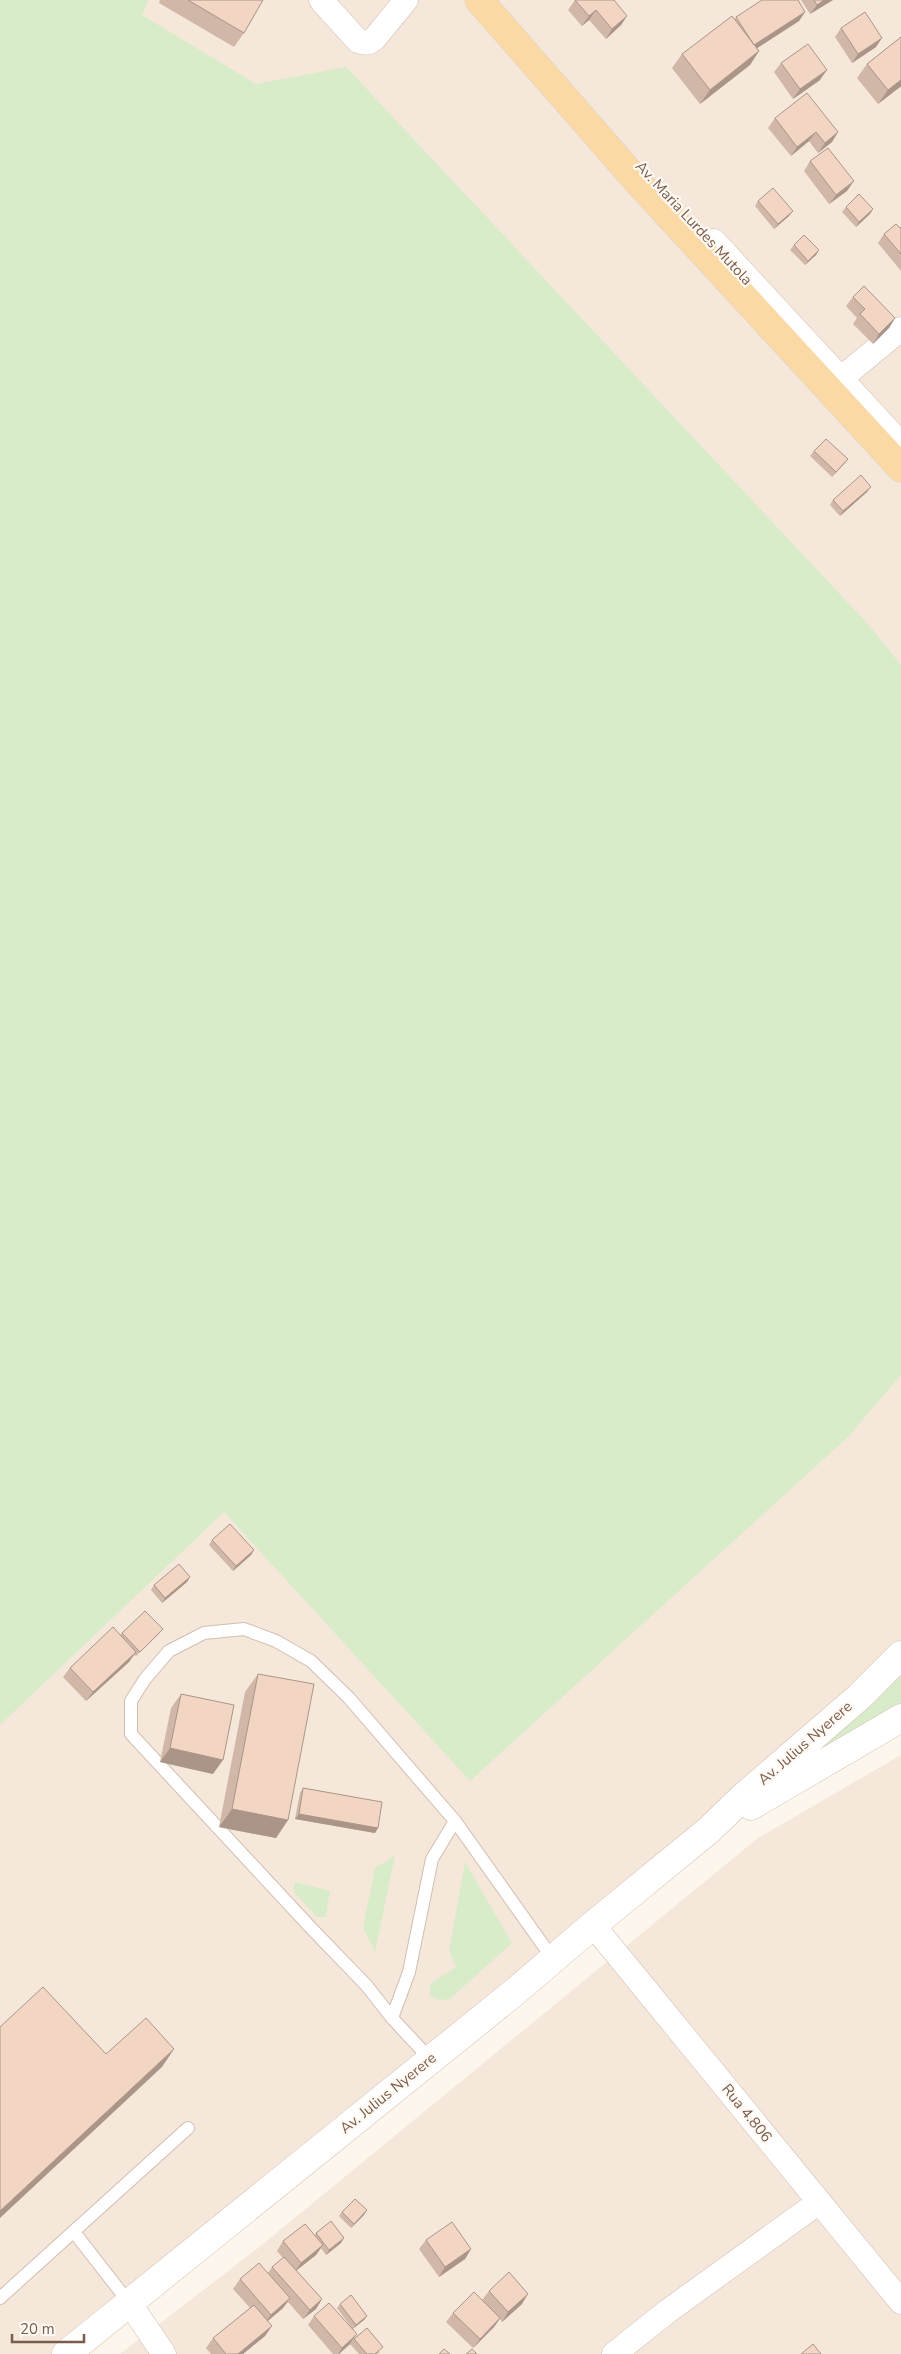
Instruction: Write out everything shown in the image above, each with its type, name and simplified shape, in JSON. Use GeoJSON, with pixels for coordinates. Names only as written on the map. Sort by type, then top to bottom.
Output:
{"type":"FeatureCollection","features":[{"type":"Feature","properties":{"kind":"main road"},"geometry":{"type":"LineString","coordinates":[[479,0],[638,182],[901,468]]}},
{"type":"Feature","properties":{"kind":"main road","name":"Av. Maria Lurdes Mutola"},"geometry":{"type":"LineString","coordinates":[[487,0],[901,447]]}},
{"type":"Feature","properties":{"kind":"main road","name":"Av. Julius Nyerere"},"geometry":{"type":"LineString","coordinates":[[66,2354],[130,2304],[709,1830],[742,1798],[859,1697],[901,1655]]}},
{"type":"Feature","properties":{"kind":"main road","name":"Av. Julius Nyerere"},"geometry":{"type":"LineString","coordinates":[[709,1830],[901,1718]]}},
{"type":"Feature","properties":{"kind":"street"},"geometry":{"type":"LineString","coordinates":[[321,0],[358,42],[364,44],[375,38],[406,0]]}},
{"type":"Feature","properties":{"kind":"street"},"geometry":{"type":"LineString","coordinates":[[840,380],[901,329]]}},
{"type":"Feature","properties":{"kind":"street","name":"Rua 4.806"},"geometry":{"type":"LineString","coordinates":[[593,1925],[901,2302]]}},
{"type":"Feature","properties":{"kind":"street"},"geometry":{"type":"LineString","coordinates":[[614,2354],[668,2310],[818,2202]]}},
{"type":"Feature","properties":{"kind":"street"},"geometry":{"type":"LineString","coordinates":[[130,2304],[164,2354]]}},
{"type":"Feature","properties":{"kind":"lane"},"geometry":{"type":"LineString","coordinates":[[430,2059],[392,2018],[367,1986],[131,1734],[131,1701],[145,1679],[169,1651],[204,1633],[244,1629],[276,1641],[311,1661],[349,1698],[455,1821],[553,1959]]}},
{"type":"Feature","properties":{"kind":"lane"},"geometry":{"type":"LineString","coordinates":[[392,2018],[409,1972],[432,1859],[455,1821]]}},
{"type":"Feature","properties":{"kind":"lane"},"geometry":{"type":"LineString","coordinates":[[0,2298],[188,2128]]}},
{"type":"Feature","properties":{"kind":"lane"},"geometry":{"type":"LineString","coordinates":[[74,2232],[130,2304]]}},
{"type":"Feature","properties":{"kind":"shaded area"},"geometry":{"type":"Polygon","coordinates":[[[0,0],[901,0],[901,1641],[692,1841],[60,2354],[0,2354],[0,0]]]}},
{"type":"Feature","properties":{"kind":"shaded area"},"geometry":{"type":"Polygon","coordinates":[[[901,1755],[901,2354],[120,2354],[258,2248],[758,1838],[901,1755]]]}},
{"type":"Feature","properties":{"kind":"green space"},"geometry":{"type":"Polygon","coordinates":[[[0,0],[149,0],[142,15],[256,84],[346,67],[868,624],[901,665],[901,1375],[848,1437],[470,1781],[224,1512],[0,1725],[0,0]]]}},
{"type":"Feature","properties":{"kind":"green space"},"geometry":{"type":"Polygon","coordinates":[[[901,1673],[901,1708],[709,1830],[901,1673]]]}},
{"type":"Feature","properties":{"kind":"green space"},"geometry":{"type":"Polygon","coordinates":[[[395,1856],[375,1952],[363,1927],[375,1868],[395,1856]]]}},
{"type":"Feature","properties":{"kind":"green space"},"geometry":{"type":"Polygon","coordinates":[[[465,1862],[512,1943],[450,1999],[440,2000],[430,1996],[430,1984],[456,1967],[449,1951],[465,1862]]]}},
{"type":"Feature","properties":{"kind":"green space"},"geometry":{"type":"Polygon","coordinates":[[[295,1882],[330,1891],[326,1917],[317,1917],[293,1891],[295,1882]]]}},
{"type":"Feature","properties":{"kind":"building"},"geometry":{"type":"Polygon","coordinates":[[[188,0],[263,0],[244,33],[188,0]]]}},
{"type":"Feature","properties":{"kind":"building"},"geometry":{"type":"Polygon","coordinates":[[[575,0],[614,0],[627,16],[612,29],[596,10],[589,16],[575,0]]]}},
{"type":"Feature","properties":{"kind":"building"},"geometry":{"type":"Polygon","coordinates":[[[762,0],[798,0],[805,12],[754,45],[736,17],[762,0]]]}},
{"type":"Feature","properties":{"kind":"building"},"geometry":{"type":"Polygon","coordinates":[[[814,0],[824,0],[817,5],[814,0]]]}},
{"type":"Feature","properties":{"kind":"building"},"geometry":{"type":"Polygon","coordinates":[[[865,12],[882,38],[858,54],[841,28],[865,12]]]}},
{"type":"Feature","properties":{"kind":"building"},"geometry":{"type":"Polygon","coordinates":[[[732,16],[759,51],[710,90],[682,54],[732,16]]]}},
{"type":"Feature","properties":{"kind":"building"},"geometry":{"type":"Polygon","coordinates":[[[901,37],[901,80],[888,90],[867,64],[901,37]]]}},
{"type":"Feature","properties":{"kind":"building"},"geometry":{"type":"Polygon","coordinates":[[[808,44],[827,70],[800,89],[781,63],[808,44]]]}},
{"type":"Feature","properties":{"kind":"building"},"geometry":{"type":"Polygon","coordinates":[[[807,93],[838,132],[825,143],[816,132],[797,147],[775,118],[807,93]]]}},
{"type":"Feature","properties":{"kind":"building"},"geometry":{"type":"Polygon","coordinates":[[[828,148],[854,181],[836,195],[810,161],[828,148]]]}},
{"type":"Feature","properties":{"kind":"building"},"geometry":{"type":"Polygon","coordinates":[[[773,188],[793,211],[778,224],[758,201],[773,188]]]}},
{"type":"Feature","properties":{"kind":"building"},"geometry":{"type":"Polygon","coordinates":[[[859,194],[873,209],[859,222],[846,207],[859,194]]]}},
{"type":"Feature","properties":{"kind":"building"},"geometry":{"type":"Polygon","coordinates":[[[896,224],[901,227],[901,254],[884,234],[896,224]]]}},
{"type":"Feature","properties":{"kind":"building"},"geometry":{"type":"Polygon","coordinates":[[[804,235],[819,250],[808,261],[794,245],[804,235]]]}},
{"type":"Feature","properties":{"kind":"building"},"geometry":{"type":"Polygon","coordinates":[[[864,286],[895,318],[879,334],[860,314],[865,309],[853,297],[864,286]]]}},
{"type":"Feature","properties":{"kind":"building"},"geometry":{"type":"Polygon","coordinates":[[[826,439],[848,459],[836,472],[814,451],[826,439]]]}},
{"type":"Feature","properties":{"kind":"building"},"geometry":{"type":"Polygon","coordinates":[[[861,475],[871,487],[843,511],[833,500],[861,475]]]}},
{"type":"Feature","properties":{"kind":"building"},"geometry":{"type":"Polygon","coordinates":[[[230,1524],[254,1550],[236,1566],[212,1540],[230,1524]]]}},
{"type":"Feature","properties":{"kind":"building"},"geometry":{"type":"Polygon","coordinates":[[[179,1564],[190,1577],[165,1598],[154,1585],[179,1564]]]}},
{"type":"Feature","properties":{"kind":"building"},"geometry":{"type":"Polygon","coordinates":[[[145,1611],[163,1629],[140,1652],[122,1633],[145,1611]]]}},
{"type":"Feature","properties":{"kind":"building"},"geometry":{"type":"Polygon","coordinates":[[[113,1627],[136,1652],[93,1692],[70,1668],[113,1627]]]}},
{"type":"Feature","properties":{"kind":"building"},"geometry":{"type":"Polygon","coordinates":[[[258,1674],[314,1684],[288,1820],[232,1809],[258,1674]]]}},
{"type":"Feature","properties":{"kind":"building"},"geometry":{"type":"Polygon","coordinates":[[[181,1694],[234,1705],[223,1760],[170,1748],[181,1694]]]}},
{"type":"Feature","properties":{"kind":"building"},"geometry":{"type":"Polygon","coordinates":[[[303,1788],[382,1802],[378,1828],[299,1814],[303,1788]]]}},
{"type":"Feature","properties":{"kind":"building"},"geometry":{"type":"Polygon","coordinates":[[[43,1987],[106,2054],[146,2018],[174,2049],[0,2211],[0,2027],[43,1987]]]}},
{"type":"Feature","properties":{"kind":"building"},"geometry":{"type":"Polygon","coordinates":[[[355,2199],[367,2210],[354,2224],[342,2212],[355,2199]]]}},
{"type":"Feature","properties":{"kind":"building"},"geometry":{"type":"Polygon","coordinates":[[[331,2221],[344,2238],[329,2250],[316,2233],[331,2221]]]}},
{"type":"Feature","properties":{"kind":"building"},"geometry":{"type":"Polygon","coordinates":[[[452,2222],[471,2249],[445,2267],[426,2240],[452,2222]]]}},
{"type":"Feature","properties":{"kind":"building"},"geometry":{"type":"Polygon","coordinates":[[[305,2224],[323,2245],[301,2263],[283,2241],[305,2224]]]}},
{"type":"Feature","properties":{"kind":"building"},"geometry":{"type":"Polygon","coordinates":[[[284,2257],[322,2299],[310,2310],[272,2267],[284,2257]]]}},
{"type":"Feature","properties":{"kind":"building"},"geometry":{"type":"Polygon","coordinates":[[[259,2263],[290,2298],[271,2315],[240,2279],[259,2263]]]}},
{"type":"Feature","properties":{"kind":"building"},"geometry":{"type":"Polygon","coordinates":[[[509,2272],[528,2294],[508,2312],[489,2291],[509,2272]]]}},
{"type":"Feature","properties":{"kind":"building"},"geometry":{"type":"Polygon","coordinates":[[[474,2292],[500,2318],[480,2339],[453,2313],[474,2292]]]}},
{"type":"Feature","properties":{"kind":"building"},"geometry":{"type":"Polygon","coordinates":[[[351,2295],[367,2316],[356,2325],[340,2304],[351,2295]]]}},
{"type":"Feature","properties":{"kind":"building"},"geometry":{"type":"Polygon","coordinates":[[[329,2303],[357,2334],[342,2348],[314,2316],[329,2303]]]}},
{"type":"Feature","properties":{"kind":"building"},"geometry":{"type":"Polygon","coordinates":[[[254,2305],[272,2326],[238,2354],[226,2354],[213,2338],[254,2305]]]}},
{"type":"Feature","properties":{"kind":"building"},"geometry":{"type":"Polygon","coordinates":[[[367,2328],[383,2347],[375,2354],[367,2354],[354,2339],[367,2328]]]}},
{"type":"Feature","properties":{"kind":"building"},"geometry":{"type":"Polygon","coordinates":[[[813,2344],[821,2354],[801,2354],[813,2344]]]}},
{"type":"Feature","properties":{"kind":"building"},"geometry":{"type":"Polygon","coordinates":[[[444,2349],[450,2354],[439,2354],[444,2349]]]}},
{"type":"Feature","properties":{"kind":"building"},"geometry":{"type":"Polygon","coordinates":[[[472,2349],[477,2354],[466,2354],[472,2349]]]}}]}
